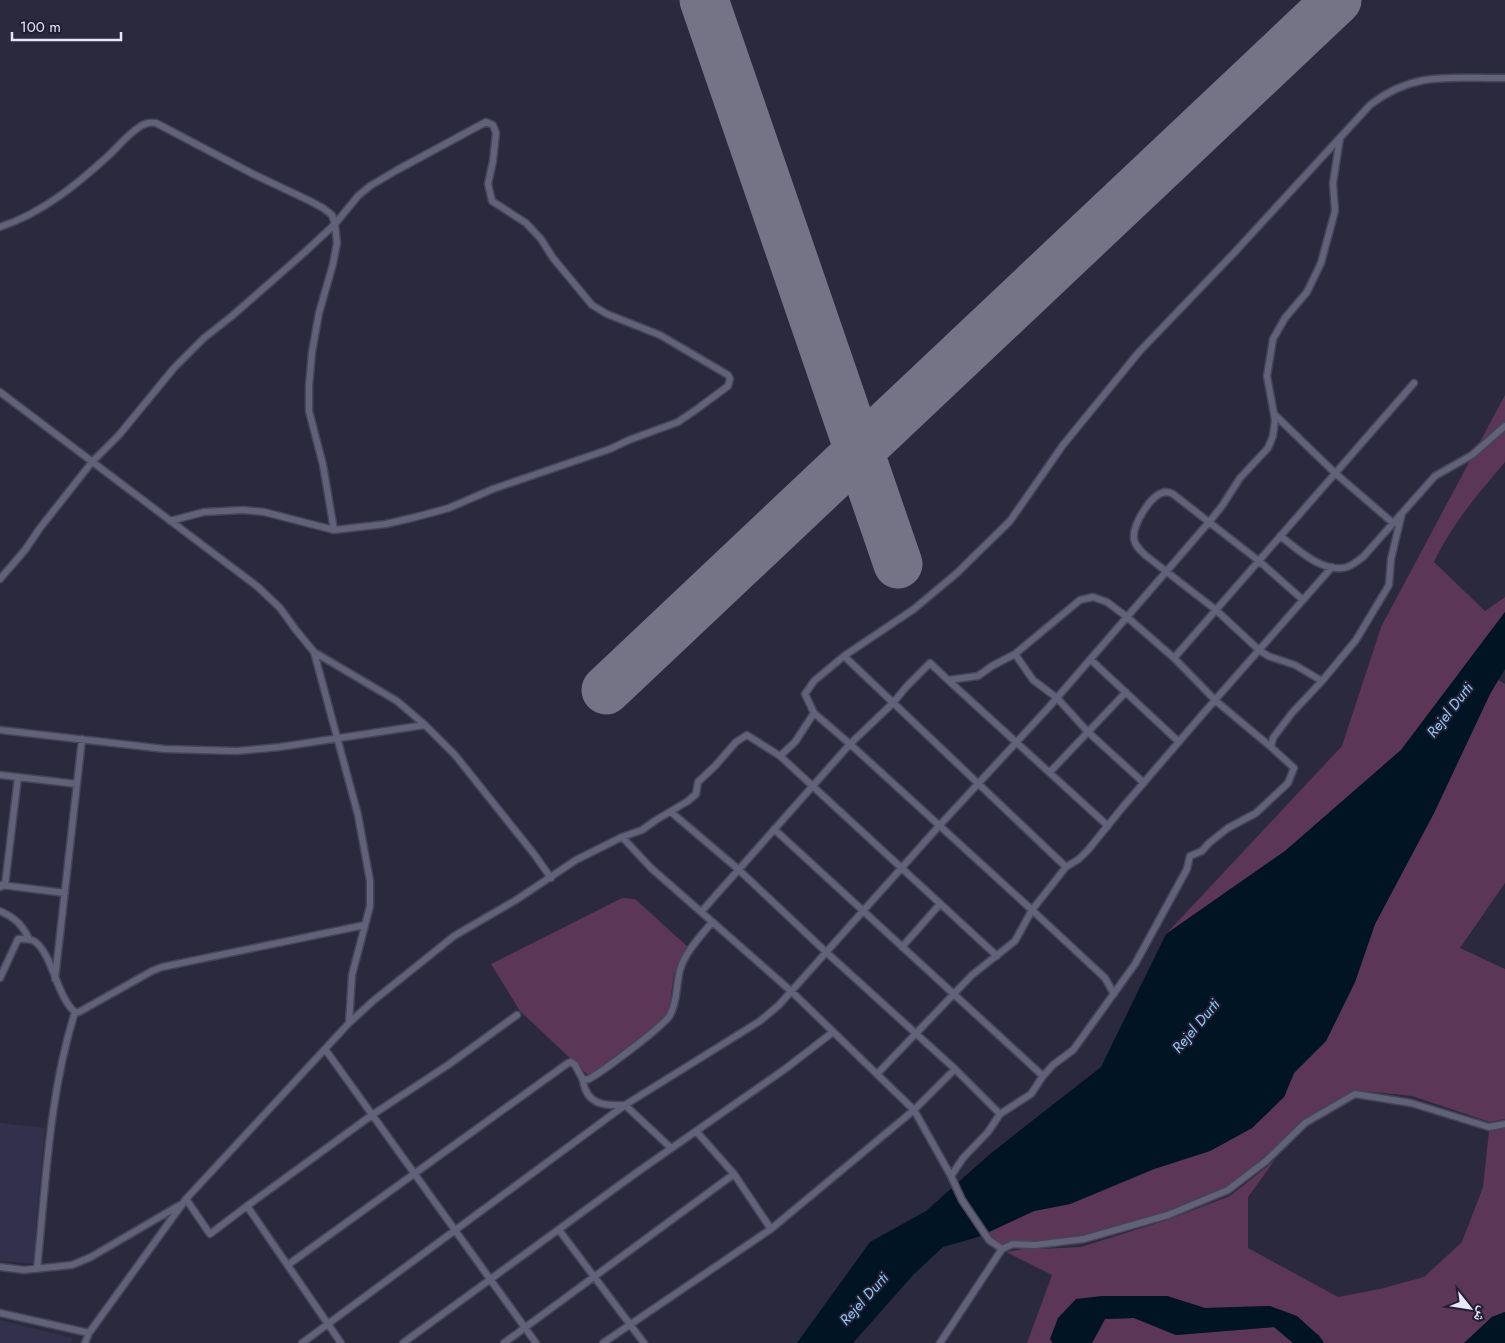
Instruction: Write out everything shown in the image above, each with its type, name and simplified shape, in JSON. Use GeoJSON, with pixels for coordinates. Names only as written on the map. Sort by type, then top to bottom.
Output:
{"type":"FeatureCollection","features":[{"type":"Feature","properties":{"kind":"street"},"geometry":{"type":"LineString","coordinates":[[1114,994],[1105,978],[814,713],[806,694],[814,682],[844,656],[914,609],[957,573],[1010,521],[1063,445],[1140,352],[1233,254],[1370,104],[1399,86],[1419,80],[1505,78]]}},
{"type":"Feature","properties":{"kind":"street"},"geometry":{"type":"LineString","coordinates":[[0,227],[31,214],[60,196],[94,168],[137,128],[149,122],[156,123],[245,170],[323,208],[332,215],[337,242],[332,271],[319,313],[309,386],[309,411],[323,464],[334,530]]}},
{"type":"Feature","properties":{"kind":"street"},"geometry":{"type":"LineString","coordinates":[[0,579],[25,550],[92,462],[119,434],[168,374],[198,344],[267,286],[335,224],[358,196],[370,186],[486,122],[493,125],[496,133],[488,184],[492,201],[526,223],[541,239],[552,258],[592,305],[607,314],[660,335],[728,375],[730,382],[678,422],[610,449],[493,489],[449,508],[386,524],[334,530],[264,512],[244,510],[204,512],[170,521]]}},
{"type":"Feature","properties":{"kind":"street"},"geometry":{"type":"LineString","coordinates":[[302,1343],[625,1105],[760,1021],[791,992],[862,911],[1057,698],[1167,572],[1222,506],[1240,478],[1271,443],[1274,426],[1267,376],[1273,339],[1285,318],[1307,292],[1321,263],[1335,211],[1333,183],[1340,137]]}},
{"type":"Feature","properties":{"kind":"street"},"geometry":{"type":"LineString","coordinates":[[1174,658],[1414,383]]}},
{"type":"Feature","properties":{"kind":"street"},"geometry":{"type":"LineString","coordinates":[[0,392],[270,598],[314,652],[397,702],[424,725],[456,755],[551,878]]}},
{"type":"Feature","properties":{"kind":"street"},"geometry":{"type":"LineString","coordinates":[[1273,414],[1335,473],[1393,523]]}},
{"type":"Feature","properties":{"kind":"street"},"geometry":{"type":"LineString","coordinates":[[1280,536],[1313,561],[1322,565],[1342,568],[1351,566],[1363,557],[1435,476],[1472,455],[1505,426]]}},
{"type":"Feature","properties":{"kind":"street"},"geometry":{"type":"LineString","coordinates":[[1303,600],[1210,521],[1173,494],[1165,492],[1156,496],[1140,517],[1134,539],[1137,547],[1216,610],[1259,650],[1268,656],[1295,665],[1322,681]]}},
{"type":"Feature","properties":{"kind":"street"},"geometry":{"type":"LineString","coordinates":[[1271,747],[1273,738],[1292,713],[1356,640],[1389,585],[1391,559],[1402,513]]}},
{"type":"Feature","properties":{"kind":"street"},"geometry":{"type":"LineString","coordinates":[[877,1074],[972,975],[1015,941],[1032,910],[1066,867],[1080,859],[1332,567]]}},
{"type":"Feature","properties":{"kind":"street"},"geometry":{"type":"LineString","coordinates":[[948,680],[978,676],[1015,654],[1080,600],[1093,597],[1107,602],[1127,617],[1174,658],[1216,701],[1294,768],[1288,783],[1256,813],[1228,828],[1209,842],[1202,851],[1190,856],[1188,869],[1135,964],[1076,1047],[1053,1064],[1031,1094],[1000,1114],[988,1132],[963,1158],[951,1176]]}},
{"type":"Feature","properties":{"kind":"street"},"geometry":{"type":"LineString","coordinates":[[314,652],[358,815],[370,881],[370,906],[352,975],[349,1023]]}},
{"type":"Feature","properties":{"kind":"street"},"geometry":{"type":"LineString","coordinates":[[1015,654],[1032,680],[1057,698],[1088,732],[1144,783]]}},
{"type":"Feature","properties":{"kind":"street"},"geometry":{"type":"LineString","coordinates":[[844,656],[1066,867]]}},
{"type":"Feature","properties":{"kind":"street"},"geometry":{"type":"LineString","coordinates":[[1091,660],[1179,742]]}},
{"type":"Feature","properties":{"kind":"street"},"geometry":{"type":"LineString","coordinates":[[701,912],[850,744],[893,703],[930,663],[1108,826]]}},
{"type":"Feature","properties":{"kind":"street"},"geometry":{"type":"LineString","coordinates":[[1050,772],[1126,692]]}},
{"type":"Feature","properties":{"kind":"street"},"geometry":{"type":"LineString","coordinates":[[780,756],[795,742],[814,713]]}},
{"type":"Feature","properties":{"kind":"street"},"geometry":{"type":"LineString","coordinates":[[0,730],[165,749],[236,751],[424,725]]}},
{"type":"Feature","properties":{"kind":"street"},"geometry":{"type":"LineString","coordinates":[[85,1343],[89,1333],[185,1201],[349,1023],[373,1001],[454,936],[516,900],[576,860],[622,837],[642,830],[688,801],[696,794],[698,782],[736,742],[747,735],[780,756],[997,956]]}},
{"type":"Feature","properties":{"kind":"street"},"geometry":{"type":"LineString","coordinates":[[55,979],[82,739]]}},
{"type":"Feature","properties":{"kind":"street"},"geometry":{"type":"LineString","coordinates":[[0,775],[77,784]]}},
{"type":"Feature","properties":{"kind":"street"},"geometry":{"type":"LineString","coordinates":[[18,777],[2,885],[64,893]]}},
{"type":"Feature","properties":{"kind":"street"},"geometry":{"type":"LineString","coordinates":[[671,812],[738,869],[955,1069],[1000,1114]]}},
{"type":"Feature","properties":{"kind":"street"},"geometry":{"type":"LineString","coordinates":[[774,829],[1043,1076]]}},
{"type":"Feature","properties":{"kind":"street"},"geometry":{"type":"LineString","coordinates":[[622,837],[651,868],[791,992],[914,1110],[951,1176],[962,1200],[988,1240],[1002,1250]]}},
{"type":"Feature","properties":{"kind":"street"},"geometry":{"type":"LineString","coordinates":[[902,947],[940,904]]}},
{"type":"Feature","properties":{"kind":"street"},"geometry":{"type":"LineString","coordinates":[[0,911],[14,918],[23,926],[29,939]]}},
{"type":"Feature","properties":{"kind":"street"},"geometry":{"type":"LineString","coordinates":[[583,1080],[594,1077],[667,1020],[674,1005],[680,968],[689,952],[712,922]]}},
{"type":"Feature","properties":{"kind":"street"},"geometry":{"type":"LineString","coordinates":[[75,1012],[79,1012],[162,967],[365,925]]}},
{"type":"Feature","properties":{"kind":"street"},"geometry":{"type":"LineString","coordinates":[[0,978],[18,939],[29,939],[37,944],[45,956],[68,1005],[75,1012]]}},
{"type":"Feature","properties":{"kind":"street"},"geometry":{"type":"LineString","coordinates":[[37,1269],[51,1134],[65,1044],[75,1012]]}},
{"type":"Feature","properties":{"kind":"street"},"geometry":{"type":"LineString","coordinates":[[185,1201],[210,1234],[372,1114],[448,1064],[517,1015]]}},
{"type":"Feature","properties":{"kind":"street"},"geometry":{"type":"LineString","coordinates":[[403,1343],[671,1148],[785,1069],[833,1032]]}},
{"type":"Feature","properties":{"kind":"street"},"geometry":{"type":"LineString","coordinates":[[325,1049],[536,1343]]}},
{"type":"Feature","properties":{"kind":"street"},"geometry":{"type":"LineString","coordinates":[[289,1264],[568,1063],[572,1062],[575,1065],[583,1080],[587,1094],[592,1099],[605,1105],[625,1105],[671,1148]]}},
{"type":"Feature","properties":{"kind":"street"},"geometry":{"type":"LineString","coordinates":[[603,1343],[771,1229],[914,1110],[955,1069]]}},
{"type":"Feature","properties":{"kind":"street"},"geometry":{"type":"LineString","coordinates":[[940,1343],[1002,1250],[1013,1244],[1035,1245],[1084,1239],[1168,1215],[1228,1190],[1266,1161],[1304,1123],[1355,1094],[1411,1103],[1489,1127],[1505,1124]]}},
{"type":"Feature","properties":{"kind":"street"},"geometry":{"type":"LineString","coordinates":[[696,1131],[734,1174],[771,1229]]}},
{"type":"Feature","properties":{"kind":"street"},"geometry":{"type":"LineString","coordinates":[[504,1343],[734,1174]]}},
{"type":"Feature","properties":{"kind":"street"},"geometry":{"type":"LineString","coordinates":[[0,1267],[24,1270],[72,1265],[185,1201]]}},
{"type":"Feature","properties":{"kind":"street"},"geometry":{"type":"LineString","coordinates":[[247,1206],[289,1264],[341,1343]]}},
{"type":"Feature","properties":{"kind":"street"},"geometry":{"type":"LineString","coordinates":[[560,1230],[644,1343]]}},
{"type":"Feature","properties":{"kind":"street"},"geometry":{"type":"LineString","coordinates":[[0,1313],[89,1333]]}},
{"type":"Feature","properties":{"kind":"shaded area"},"geometry":{"type":"Polygon","coordinates":[[[1505,395],[1505,462],[1457,522],[1434,562],[1485,611],[1505,597],[1505,612],[1401,750],[1285,851],[1166,934],[1342,746],[1381,627],[1505,395]]]}},
{"type":"Feature","properties":{"kind":"shaded area"},"geometry":{"type":"Polygon","coordinates":[[[1498,680],[1505,684],[1505,883],[1460,948],[1505,969],[1505,1119],[1490,1122],[1412,1096],[1354,1090],[1301,1121],[1264,1159],[1226,1188],[1167,1212],[1083,1237],[1035,1242],[1014,1240],[1002,1246],[990,1239],[987,1233],[1034,1211],[1070,1204],[1154,1169],[1210,1151],[1252,1128],[1284,1097],[1294,1073],[1326,1041],[1355,982],[1375,924],[1434,813],[1498,680]]]}},
{"type":"Feature","properties":{"kind":"shaded area"},"geometry":{"type":"Polygon","coordinates":[[[622,898],[635,899],[688,947],[674,974],[669,1010],[664,1019],[589,1076],[520,1011],[491,964],[622,898]]]}},
{"type":"Feature","properties":{"kind":"shaded area"},"geometry":{"type":"Polygon","coordinates":[[[0,1123],[45,1128],[34,1264],[0,1261],[0,1123]]]}},
{"type":"Feature","properties":{"kind":"shaded area"},"geometry":{"type":"Polygon","coordinates":[[[1505,1128],[1505,1312],[1492,1317],[1464,1343],[1324,1343],[1319,1335],[1270,1306],[1205,1308],[1167,1296],[1050,1339],[1053,1343],[1027,1343],[1052,1275],[1006,1252],[1023,1249],[1081,1247],[1170,1219],[1230,1196],[1275,1160],[1248,1197],[1248,1248],[1338,1297],[1380,1289],[1424,1277],[1462,1242],[1483,1187],[1489,1131],[1505,1128]]]}},
{"type":"Feature","properties":{"kind":"shaded area"},"geometry":{"type":"Polygon","coordinates":[[[1134,1318],[1176,1335],[1274,1327],[1293,1343],[1092,1343],[1105,1319],[1134,1318]]]}},
{"type":"Feature","properties":{"kind":"shaded area"},"geometry":{"type":"Polygon","coordinates":[[[0,1320],[73,1338],[71,1343],[0,1343],[0,1320]]]}},
{"type":"Feature","properties":{"kind":"water","name":"Rejel Durti"},"geometry":{"type":"Polygon","coordinates":[[[1505,612],[1505,669],[1490,694],[1434,813],[1375,924],[1355,982],[1326,1041],[1294,1073],[1284,1097],[1252,1128],[1210,1151],[1154,1169],[1070,1204],[1034,1211],[978,1237],[943,1247],[914,1274],[853,1343],[797,1343],[870,1242],[926,1211],[990,1154],[1101,1067],[1166,934],[1285,851],[1401,750],[1505,612]]]}},
{"type":"Feature","properties":{"kind":"water"},"geometry":{"type":"Polygon","coordinates":[[[1102,1296],[1167,1296],[1205,1308],[1270,1306],[1297,1316],[1324,1343],[1293,1343],[1274,1327],[1176,1335],[1134,1318],[1105,1319],[1092,1343],[1053,1343],[1050,1339],[1058,1318],[1076,1299],[1102,1296]]]}},
{"type":"Feature","properties":{"kind":"water"},"geometry":{"type":"Polygon","coordinates":[[[1505,1312],[1505,1343],[1464,1343],[1492,1317],[1505,1312]]]}},
{"type":"Feature","properties":{"kind":"runway"},"geometry":{"type":"LineString","coordinates":[[704,0],[898,564]]}},
{"type":"Feature","properties":{"kind":"runway"},"geometry":{"type":"LineString","coordinates":[[606,690],[1337,0]]}}]}
